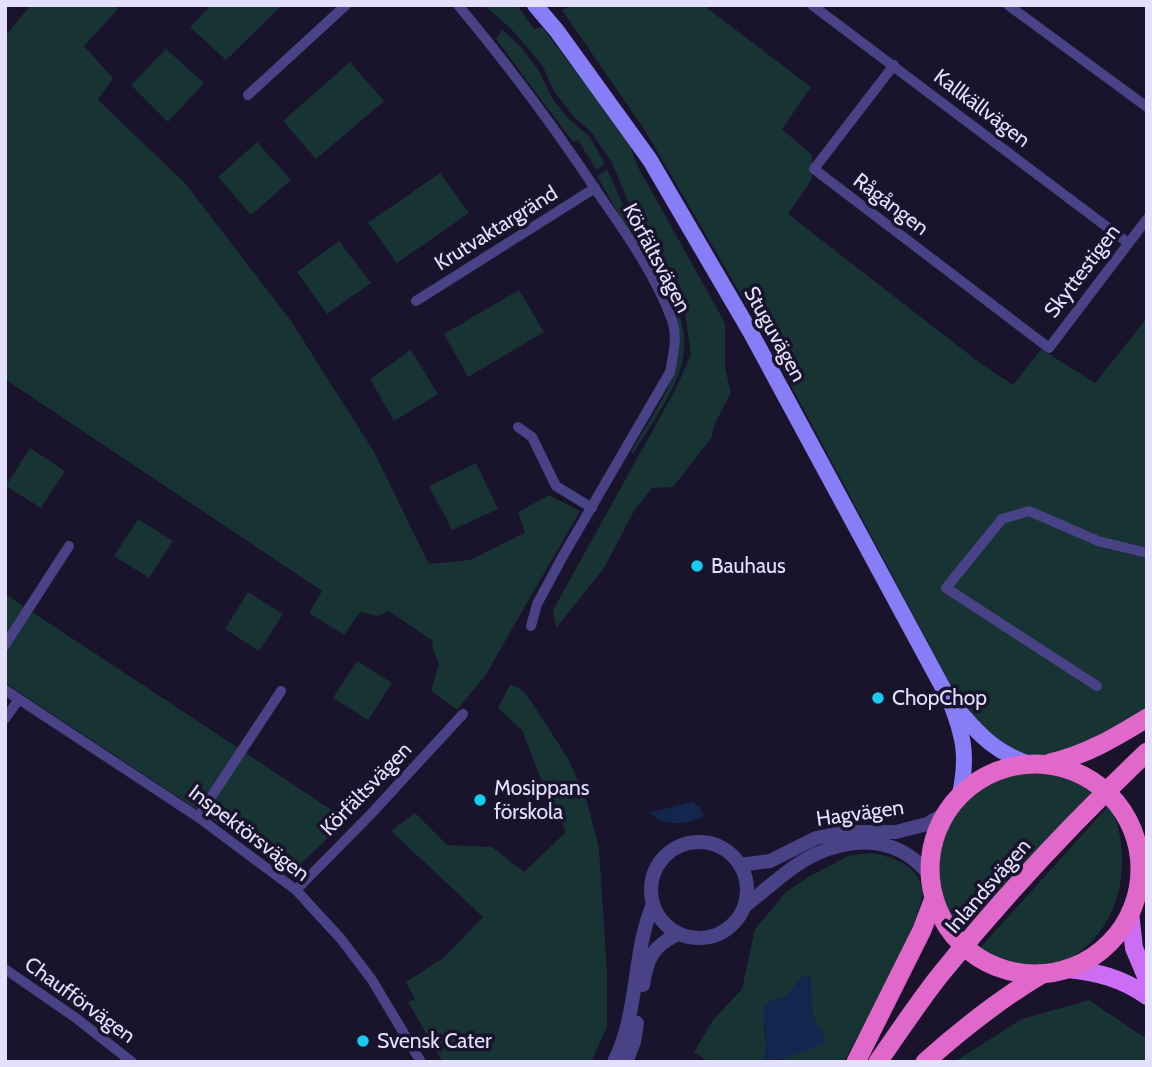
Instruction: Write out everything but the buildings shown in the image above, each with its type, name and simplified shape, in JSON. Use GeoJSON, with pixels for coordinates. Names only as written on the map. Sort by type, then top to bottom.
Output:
{"type":"FeatureCollection","features":[{"type":"Feature","properties":{"kind":"highway"},"geometry":{"type":"LineString","coordinates":[[1037,764],[1075,772],[1108,794],[1131,826],[1143,874],[1130,912],[1119,931],[1104,948],[1093,957],[1067,969],[1043,974],[1019,973],[995,967],[966,949],[951,933],[934,898],[930,876],[934,837],[946,813],[960,794],[992,773],[1037,764],[1074,757],[1097,748],[1147,718]]}},
{"type":"Feature","properties":{"kind":"highway","name":"Inlandsvägen"},"geometry":{"type":"LineString","coordinates":[[878,1062],[940,976],[1018,883],[1088,808],[1147,752]]}},
{"type":"Feature","properties":{"kind":"highway","name":"Inlandsvägen"},"geometry":{"type":"LineString","coordinates":[[888,1062],[947,980],[1023,886],[1090,815],[1147,762]]}},
{"type":"Feature","properties":{"kind":"highway"},"geometry":{"type":"LineString","coordinates":[[856,1062],[922,930],[934,898]]}},
{"type":"Feature","properties":{"kind":"highway"},"geometry":{"type":"LineString","coordinates":[[925,1062],[955,1035],[1012,992],[1043,974]]}},
{"type":"Feature","properties":{"kind":"main road","name":"Stuguvägen"},"geometry":{"type":"LineString","coordinates":[[541,7],[650,160],[751,333],[950,701],[965,743],[966,759],[960,794]]}},
{"type":"Feature","properties":{"kind":"main road","name":"Stuguvägen"},"geometry":{"type":"LineString","coordinates":[[950,701],[982,738],[1005,754],[1037,764]]}},
{"type":"Feature","properties":{"kind":"main road"},"geometry":{"type":"LineString","coordinates":[[1130,912],[1134,948],[1147,979]]}},
{"type":"Feature","properties":{"kind":"main road"},"geometry":{"type":"LineString","coordinates":[[1067,969],[1094,971],[1117,978],[1147,996]]}},
{"type":"Feature","properties":{"kind":"street"},"geometry":{"type":"LineString","coordinates":[[248,95],[345,5]]}},
{"type":"Feature","properties":{"kind":"street","name":"Körfältsvägen"},"geometry":{"type":"LineString","coordinates":[[458,5],[495,49],[595,188],[636,251],[673,321],[676,343],[670,372],[537,604],[531,626]]}},
{"type":"Feature","properties":{"kind":"street","name":"Kallkällvägen"},"geometry":{"type":"LineString","coordinates":[[812,5],[1127,242]]}},
{"type":"Feature","properties":{"kind":"street"},"geometry":{"type":"LineString","coordinates":[[1008,5],[1147,107]]}},
{"type":"Feature","properties":{"kind":"street","name":"Rågången"},"geometry":{"type":"LineString","coordinates":[[894,65],[814,170],[1049,348]]}},
{"type":"Feature","properties":{"kind":"street","name":"Krutvaktargränd"},"geometry":{"type":"LineString","coordinates":[[416,301],[595,188]]}},
{"type":"Feature","properties":{"kind":"street","name":"Skyttestigen"},"geometry":{"type":"LineString","coordinates":[[1049,348],[1147,219]]}},
{"type":"Feature","properties":{"kind":"street"},"geometry":{"type":"LineString","coordinates":[[519,427],[531,437],[556,486],[592,508]]}},
{"type":"Feature","properties":{"kind":"street"},"geometry":{"type":"LineString","coordinates":[[1097,686],[946,588],[1002,519],[1029,511],[1098,541],[1147,553]]}},
{"type":"Feature","properties":{"kind":"street"},"geometry":{"type":"LineString","coordinates":[[5,645],[69,545]]}},
{"type":"Feature","properties":{"kind":"street","name":"Inspektörsvägen"},"geometry":{"type":"LineString","coordinates":[[5,690],[198,817],[296,890],[341,939],[372,980],[420,1061]]}},
{"type":"Feature","properties":{"kind":"street"},"geometry":{"type":"LineString","coordinates":[[198,817],[281,691]]}},
{"type":"Feature","properties":{"kind":"street"},"geometry":{"type":"LineString","coordinates":[[5,719],[19,699]]}},
{"type":"Feature","properties":{"kind":"street","name":"Körfältsvägen"},"geometry":{"type":"LineString","coordinates":[[296,890],[463,715]]}},
{"type":"Feature","properties":{"kind":"street","name":"Hagvägen"},"geometry":{"type":"LineString","coordinates":[[740,865],[770,861],[816,838],[847,832],[896,832],[927,824],[946,813]]}},
{"type":"Feature","properties":{"kind":"street"},"geometry":{"type":"LineString","coordinates":[[695,842],[711,843],[724,848],[740,865],[748,887],[745,906],[736,922],[721,933],[702,938],[678,934],[662,920],[653,904],[651,883],[656,869],[667,854],[677,847],[695,842]]}},
{"type":"Feature","properties":{"kind":"street","name":"Hagvägen"},"geometry":{"type":"LineString","coordinates":[[745,906],[816,854],[839,846],[864,843],[896,847],[921,864],[930,876]]}},
{"type":"Feature","properties":{"kind":"street"},"geometry":{"type":"LineString","coordinates":[[614,1062],[627,1032],[644,926],[653,904]]}},
{"type":"Feature","properties":{"kind":"street"},"geometry":{"type":"LineString","coordinates":[[626,1062],[634,1042],[645,971],[653,952],[662,942],[678,934]]}},
{"type":"Feature","properties":{"kind":"street","name":"Chaufförvägen"},"geometry":{"type":"LineString","coordinates":[[5,969],[76,1018],[132,1062]]}},
{"type":"Feature","properties":{"kind":"green space"},"geometry":{"type":"Polygon","coordinates":[[[31,5],[114,5],[118,9],[84,46],[113,78],[98,100],[185,183],[291,321],[374,452],[429,564],[470,560],[525,533],[518,512],[549,495],[580,511],[485,676],[457,710],[431,691],[439,664],[432,647],[433,641],[389,611],[378,616],[360,612],[344,635],[309,613],[322,591],[5,379],[5,36],[31,5]]]}},
{"type":"Feature","properties":{"kind":"green space"},"geometry":{"type":"Polygon","coordinates":[[[211,5],[282,5],[226,60],[190,27],[211,5]]]}},
{"type":"Feature","properties":{"kind":"green space"},"geometry":{"type":"Polygon","coordinates":[[[484,5],[517,5],[534,29],[542,27],[628,140],[638,167],[725,323],[725,367],[731,393],[714,425],[712,437],[673,487],[652,488],[634,511],[604,568],[556,628],[553,610],[674,392],[691,355],[685,312],[644,239],[612,163],[592,133],[572,115],[554,91],[543,67],[533,54],[511,29],[484,5]]]}},
{"type":"Feature","properties":{"kind":"green space"},"geometry":{"type":"Polygon","coordinates":[[[574,5],[703,5],[811,87],[782,129],[812,155],[812,179],[788,214],[980,363],[1013,385],[1041,349],[1095,383],[1147,318],[1147,713],[1073,753],[1035,759],[1020,756],[991,739],[953,689],[758,324],[644,129],[562,10],[574,5]]]}},
{"type":"Feature","properties":{"kind":"green space"},"geometry":{"type":"Polygon","coordinates":[[[502,30],[519,45],[538,69],[552,98],[568,118],[590,137],[605,164],[596,170],[578,140],[573,142],[496,39],[502,30]]]}},
{"type":"Feature","properties":{"kind":"green space"},"geometry":{"type":"Polygon","coordinates":[[[166,49],[204,83],[168,122],[131,85],[166,49]]]}},
{"type":"Feature","properties":{"kind":"green space"},"geometry":{"type":"Polygon","coordinates":[[[350,62],[384,101],[316,159],[283,121],[350,62]]]}},
{"type":"Feature","properties":{"kind":"green space"},"geometry":{"type":"Polygon","coordinates":[[[257,142],[291,180],[251,215],[218,177],[257,142]]]}},
{"type":"Feature","properties":{"kind":"green space"},"geometry":{"type":"Polygon","coordinates":[[[607,169],[639,239],[678,311],[684,342],[683,358],[675,383],[633,454],[631,452],[661,402],[676,366],[679,329],[674,310],[597,176],[607,169]]]}},
{"type":"Feature","properties":{"kind":"green space"},"geometry":{"type":"Polygon","coordinates":[[[440,173],[469,213],[397,263],[368,223],[440,173]]]}},
{"type":"Feature","properties":{"kind":"green space"},"geometry":{"type":"Polygon","coordinates":[[[339,241],[371,283],[327,314],[297,272],[339,241]]]}},
{"type":"Feature","properties":{"kind":"green space"},"geometry":{"type":"Polygon","coordinates":[[[519,290],[544,332],[468,377],[444,334],[519,290]]]}},
{"type":"Feature","properties":{"kind":"green space"},"geometry":{"type":"Polygon","coordinates":[[[411,350],[438,394],[394,421],[370,379],[411,350]]]}},
{"type":"Feature","properties":{"kind":"green space"},"geometry":{"type":"Polygon","coordinates":[[[30,448],[65,471],[41,508],[6,486],[30,448]]]}},
{"type":"Feature","properties":{"kind":"green space"},"geometry":{"type":"Polygon","coordinates":[[[476,463],[498,509],[452,530],[429,486],[476,463]]]}},
{"type":"Feature","properties":{"kind":"green space"},"geometry":{"type":"Polygon","coordinates":[[[138,519],[173,541],[149,578],[114,556],[138,519]]]}},
{"type":"Feature","properties":{"kind":"green space"},"geometry":{"type":"Polygon","coordinates":[[[248,592],[283,614],[259,651],[225,629],[248,592]]]}},
{"type":"Feature","properties":{"kind":"green space"},"geometry":{"type":"Polygon","coordinates":[[[5,594],[347,820],[292,872],[5,683],[5,594]]]}},
{"type":"Feature","properties":{"kind":"green space"},"geometry":{"type":"Polygon","coordinates":[[[357,661],[392,683],[368,720],[333,698],[357,661]]]}},
{"type":"Feature","properties":{"kind":"green space"},"geometry":{"type":"Polygon","coordinates":[[[510,685],[518,687],[527,695],[567,757],[585,795],[599,848],[607,973],[607,1027],[591,1062],[443,1062],[408,1002],[415,999],[406,982],[443,958],[483,917],[391,831],[415,813],[447,845],[492,847],[524,872],[566,832],[547,795],[522,730],[498,708],[510,685]]]}},
{"type":"Feature","properties":{"kind":"green space"},"geometry":{"type":"Polygon","coordinates":[[[1021,769],[1059,773],[1094,789],[960,934],[945,909],[937,883],[936,858],[941,834],[953,812],[970,793],[993,778],[1021,769]]]}},
{"type":"Feature","properties":{"kind":"green space"},"geometry":{"type":"Polygon","coordinates":[[[1110,804],[1121,840],[1121,875],[1113,908],[1098,935],[1075,955],[1047,965],[1014,965],[978,950],[1110,804]]]}},
{"type":"Feature","properties":{"kind":"green space"},"geometry":{"type":"Polygon","coordinates":[[[874,853],[897,860],[916,874],[922,890],[920,905],[903,949],[844,1062],[778,1062],[794,1053],[824,1043],[812,1011],[809,976],[802,977],[786,997],[773,999],[764,1027],[767,1051],[762,1062],[709,1062],[694,1052],[713,1020],[742,989],[755,929],[786,892],[850,855],[874,853]]]}},
{"type":"Feature","properties":{"kind":"green space"},"geometry":{"type":"Polygon","coordinates":[[[1089,1000],[1147,1039],[1147,1062],[954,1062],[1022,1019],[1089,1000]]]}},
{"type":"Feature","properties":{"kind":"water"},"geometry":{"type":"Polygon","coordinates":[[[692,802],[700,807],[704,816],[676,823],[661,820],[650,812],[692,802]]]}},
{"type":"Feature","properties":{"kind":"water"},"geometry":{"type":"Polygon","coordinates":[[[809,976],[812,1012],[826,1040],[793,1056],[762,1062],[766,1048],[764,1006],[773,999],[786,997],[802,977],[809,976]]]}},
{"type":"Feature","properties":{"kind":"place","name":"Bauhaus"},"geometry":{"type":"Point","coordinates":[697,566]}},
{"type":"Feature","properties":{"kind":"place","name":"ChopChop"},"geometry":{"type":"Point","coordinates":[878,698]}},
{"type":"Feature","properties":{"kind":"place","name":"Mosippans förskola"},"geometry":{"type":"Point","coordinates":[480,800]}},
{"type":"Feature","properties":{"kind":"place","name":"Svensk Cater"},"geometry":{"type":"Point","coordinates":[363,1041]}}]}
